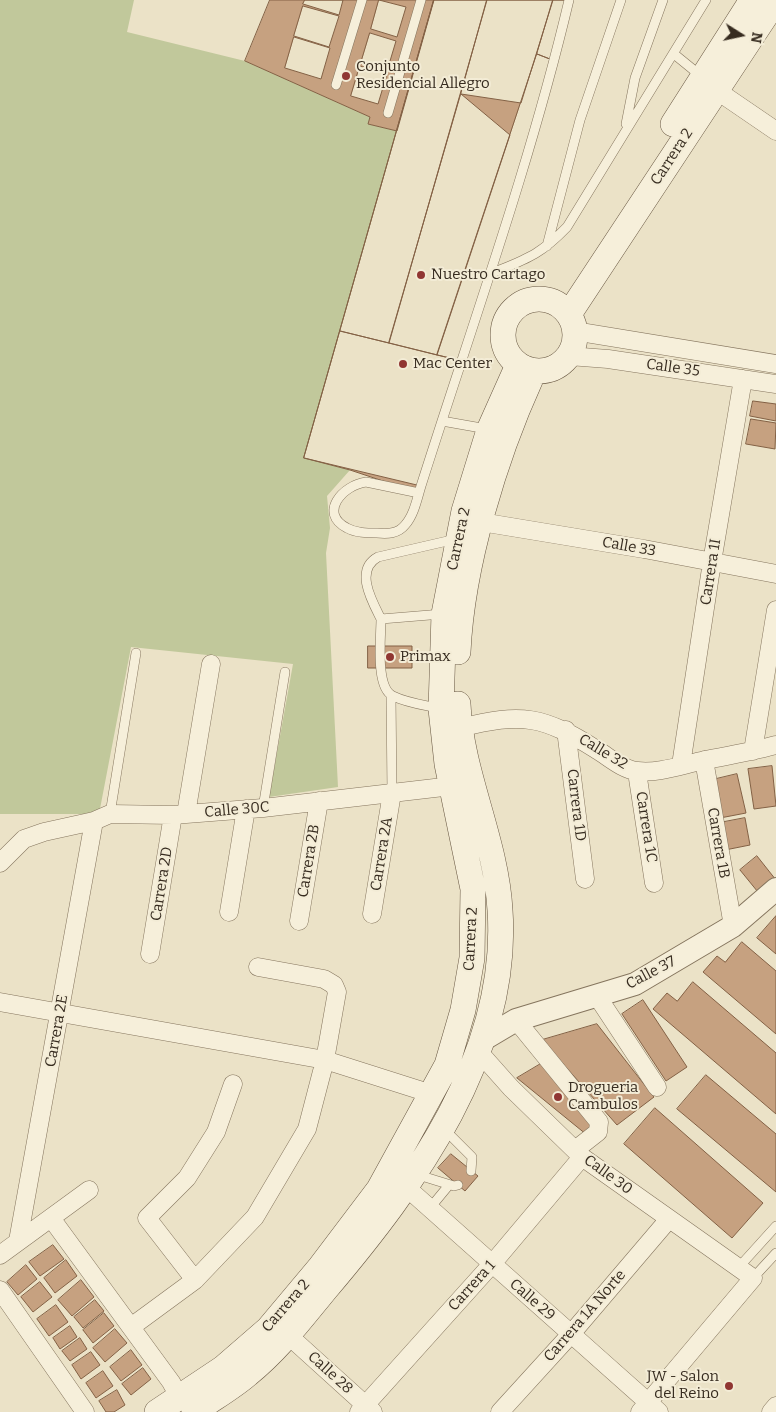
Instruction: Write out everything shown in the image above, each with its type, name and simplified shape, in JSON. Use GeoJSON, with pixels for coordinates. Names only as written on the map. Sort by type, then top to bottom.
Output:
{"type":"FeatureCollection","features":[{"type":"Feature","properties":{"kind":"main road","name":"Carrera 2"},"geometry":{"type":"LineString","coordinates":[[566,316],[709,83],[752,0]]}},
{"type":"Feature","properties":{"kind":"main road","name":"Carrera 2"},"geometry":{"type":"LineString","coordinates":[[709,83],[776,0]]}},
{"type":"Feature","properties":{"kind":"main road"},"geometry":{"type":"LineString","coordinates":[[538,299],[566,316],[574,344],[569,356],[554,368],[544,372],[526,368],[509,357],[502,336],[504,324],[509,314],[527,300],[538,299]]}},
{"type":"Feature","properties":{"kind":"main road","name":"Carrera 2"},"geometry":{"type":"LineString","coordinates":[[187,1405],[223,1368],[268,1329],[303,1288],[379,1188],[448,1065],[463,1010],[472,958],[473,889],[452,786],[441,709],[444,614],[464,511],[489,430],[526,368]]}},
{"type":"Feature","properties":{"kind":"main road","name":"Carrera 2"},"geometry":{"type":"LineString","coordinates":[[156,1412],[187,1405],[249,1374],[288,1335],[354,1256],[411,1181],[442,1128],[481,1045],[494,1003],[500,970],[500,909],[491,850],[460,728],[456,678],[458,643],[480,522],[526,368]]}},
{"type":"Feature","properties":{"kind":"street"},"geometry":{"type":"LineString","coordinates":[[709,83],[776,131]]}},
{"type":"Feature","properties":{"kind":"street","name":"Calle 35"},"geometry":{"type":"LineString","coordinates":[[566,316],[776,364]]}},
{"type":"Feature","properties":{"kind":"street","name":"Calle 35"},"geometry":{"type":"LineString","coordinates":[[569,356],[608,359],[776,384]]}},
{"type":"Feature","properties":{"kind":"street","name":"Carrera 1I"},"geometry":{"type":"LineString","coordinates":[[681,765],[712,562],[743,379]]}},
{"type":"Feature","properties":{"kind":"street","name":"Calle 33"},"geometry":{"type":"LineString","coordinates":[[480,522],[644,549],[776,574]]}},
{"type":"Feature","properties":{"kind":"street"},"geometry":{"type":"LineString","coordinates":[[753,751],[776,610]]}},
{"type":"Feature","properties":{"kind":"street","name":"Carrera 2D"},"geometry":{"type":"LineString","coordinates":[[150,954],[212,664]]}},
{"type":"Feature","properties":{"kind":"street","name":"Calle 32"},"geometry":{"type":"LineString","coordinates":[[460,728],[496,719],[524,719],[545,722],[566,730],[625,767],[637,772],[776,746]]}},
{"type":"Feature","properties":{"kind":"street","name":"Carrera 1D"},"geometry":{"type":"LineString","coordinates":[[566,730],[585,879]]}},
{"type":"Feature","properties":{"kind":"street","name":"Carrera 1B"},"geometry":{"type":"LineString","coordinates":[[704,760],[732,926]]}},
{"type":"Feature","properties":{"kind":"street","name":"Carrera 1C"},"geometry":{"type":"LineString","coordinates":[[637,772],[654,883]]}},
{"type":"Feature","properties":{"kind":"street","name":"Calle 30C"},"geometry":{"type":"LineString","coordinates":[[0,863],[24,839],[102,817],[254,809],[452,786]]}},
{"type":"Feature","properties":{"kind":"street","name":"Carrera 2A"},"geometry":{"type":"LineString","coordinates":[[372,914],[392,793]]}},
{"type":"Feature","properties":{"kind":"street","name":"Carrera 2B"},"geometry":{"type":"LineString","coordinates":[[299,921],[319,801]]}},
{"type":"Feature","properties":{"kind":"street"},"geometry":{"type":"LineString","coordinates":[[229,912],[254,809]]}},
{"type":"Feature","properties":{"kind":"street","name":"Carrera 2E"},"geometry":{"type":"LineString","coordinates":[[18,1241],[61,1012],[102,817]]}},
{"type":"Feature","properties":{"kind":"street","name":"Calle 37"},"geometry":{"type":"LineString","coordinates":[[481,1045],[516,1020],[635,984],[732,926],[776,889]]}},
{"type":"Feature","properties":{"kind":"street"},"geometry":{"type":"LineString","coordinates":[[131,1327],[194,1280],[255,1217],[306,1130],[325,1060],[337,992],[334,985],[324,978],[258,967]]}},
{"type":"Feature","properties":{"kind":"street"},"geometry":{"type":"LineString","coordinates":[[597,996],[657,1087]]}},
{"type":"Feature","properties":{"kind":"street"},"geometry":{"type":"LineString","coordinates":[[0,1002],[325,1060],[432,1094]]}},
{"type":"Feature","properties":{"kind":"street","name":"Carrera 1"},"geometry":{"type":"LineString","coordinates":[[366,1410],[492,1264],[578,1153],[598,1132],[600,1122],[516,1020]]}},
{"type":"Feature","properties":{"kind":"street","name":"Calle 30"},"geometry":{"type":"LineString","coordinates":[[481,1045],[511,1088],[578,1153],[754,1278]]}},
{"type":"Feature","properties":{"kind":"street"},"geometry":{"type":"LineString","coordinates":[[194,1280],[147,1218],[187,1178],[216,1132],[233,1084]]}},
{"type":"Feature","properties":{"kind":"street","name":"Calle 29"},"geometry":{"type":"LineString","coordinates":[[411,1181],[430,1208],[571,1334],[649,1409]]}},
{"type":"Feature","properties":{"kind":"street"},"geometry":{"type":"LineString","coordinates":[[0,1255],[88,1190]]}},
{"type":"Feature","properties":{"kind":"street"},"geometry":{"type":"LineString","coordinates":[[51,1218],[187,1405]]}},
{"type":"Feature","properties":{"kind":"street","name":"Carrera 1A Norte"},"geometry":{"type":"LineString","coordinates":[[500,1412],[571,1334],[669,1219]]}},
{"type":"Feature","properties":{"kind":"street"},"geometry":{"type":"LineString","coordinates":[[649,1409],[754,1278]]}},
{"type":"Feature","properties":{"kind":"street"},"geometry":{"type":"LineString","coordinates":[[0,1290],[85,1412]]}},
{"type":"Feature","properties":{"kind":"street","name":"Calle 28"},"geometry":{"type":"LineString","coordinates":[[288,1335],[366,1410]]}},
{"type":"Feature","properties":{"kind":"street"},"geometry":{"type":"LineString","coordinates":[[771,1412],[776,1406]]}},
{"type":"Feature","properties":{"kind":"lane"},"geometry":{"type":"LineString","coordinates":[[336,85],[362,0]]}},
{"type":"Feature","properties":{"kind":"lane"},"geometry":{"type":"LineString","coordinates":[[388,113],[421,0]]}},
{"type":"Feature","properties":{"kind":"lane"},"geometry":{"type":"LineString","coordinates":[[419,493],[366,482],[352,485],[342,492],[334,508],[335,516],[345,527],[352,531],[394,532],[407,524],[419,493],[490,274],[554,61],[569,0]]}},
{"type":"Feature","properties":{"kind":"lane"},"geometry":{"type":"LineString","coordinates":[[546,248],[580,120],[621,0]]}},
{"type":"Feature","properties":{"kind":"lane"},"geometry":{"type":"LineString","coordinates":[[625,130],[635,78],[663,0]]}},
{"type":"Feature","properties":{"kind":"lane"},"geometry":{"type":"LineString","coordinates":[[490,274],[536,256],[567,227],[706,0]]}},
{"type":"Feature","properties":{"kind":"lane"},"geometry":{"type":"LineString","coordinates":[[674,54],[709,83]]}},
{"type":"Feature","properties":{"kind":"lane"},"geometry":{"type":"LineString","coordinates":[[442,420],[489,430]]}},
{"type":"Feature","properties":{"kind":"lane"},"geometry":{"type":"LineString","coordinates":[[392,793],[391,696],[384,687],[381,676],[380,619],[366,590],[367,570],[371,560],[378,557],[458,539]]}},
{"type":"Feature","properties":{"kind":"lane"},"geometry":{"type":"LineString","coordinates":[[380,619],[444,614]]}},
{"type":"Feature","properties":{"kind":"lane"},"geometry":{"type":"LineString","coordinates":[[102,817],[136,652]]}},
{"type":"Feature","properties":{"kind":"lane"},"geometry":{"type":"LineString","coordinates":[[254,809],[285,672]]}},
{"type":"Feature","properties":{"kind":"lane"},"geometry":{"type":"LineString","coordinates":[[391,696],[441,709]]}},
{"type":"Feature","properties":{"kind":"lane"},"geometry":{"type":"LineString","coordinates":[[442,1128],[472,1158],[471,1171]]}},
{"type":"Feature","properties":{"kind":"lane"},"geometry":{"type":"LineString","coordinates":[[411,1181],[453,1185],[430,1208]]}},
{"type":"Feature","properties":{"kind":"lane"},"geometry":{"type":"LineString","coordinates":[[740,1267],[776,1226]]}},
{"type":"Feature","properties":{"kind":"lane"},"geometry":{"type":"LineString","coordinates":[[754,1278],[776,1253]]}},
{"type":"Feature","properties":{"kind":"green space"},"geometry":{"type":"Polygon","coordinates":[[[0,0],[134,0],[127,32],[245,61],[370,117],[368,124],[397,131],[304,458],[350,470],[327,496],[330,528],[326,553],[338,787],[269,797],[293,664],[131,647],[99,814],[0,814],[0,0]]]}},
{"type":"Feature","properties":{"kind":"building","name":"Conjunto Residencial Allegro"},"geometry":{"type":"Polygon","coordinates":[[[270,0],[434,0],[397,131],[368,124],[370,117],[245,61],[270,0]]]}},
{"type":"Feature","properties":{"kind":"building"},"geometry":{"type":"Polygon","coordinates":[[[305,0],[343,0],[339,15],[303,4],[305,0]]]}},
{"type":"Feature","properties":{"kind":"building"},"geometry":{"type":"Polygon","coordinates":[[[379,0],[406,7],[397,37],[371,29],[379,0]]]}},
{"type":"Feature","properties":{"kind":"building","name":"Nuestro Cartago"},"geometry":{"type":"Polygon","coordinates":[[[434,0],[572,0],[419,493],[350,470],[304,458],[434,0]]]}},
{"type":"Feature","properties":{"kind":"building"},"geometry":{"type":"Polygon","coordinates":[[[434,0],[487,0],[389,343],[340,331],[434,0]]]}},
{"type":"Feature","properties":{"kind":"building"},"geometry":{"type":"Polygon","coordinates":[[[487,0],[553,0],[521,103],[461,94],[487,0]]]}},
{"type":"Feature","properties":{"kind":"building"},"geometry":{"type":"Polygon","coordinates":[[[553,0],[569,0],[555,61],[537,54],[553,0]]]}},
{"type":"Feature","properties":{"kind":"building"},"geometry":{"type":"Polygon","coordinates":[[[303,6],[339,16],[329,47],[294,36],[303,6]]]}},
{"type":"Feature","properties":{"kind":"building"},"geometry":{"type":"Polygon","coordinates":[[[370,33],[396,41],[387,71],[361,63],[370,33]]]}},
{"type":"Feature","properties":{"kind":"building"},"geometry":{"type":"Polygon","coordinates":[[[294,37],[330,48],[321,79],[285,68],[294,37]]]}},
{"type":"Feature","properties":{"kind":"building"},"geometry":{"type":"Polygon","coordinates":[[[537,54],[555,61],[462,361],[437,355],[537,54]]]}},
{"type":"Feature","properties":{"kind":"building"},"geometry":{"type":"Polygon","coordinates":[[[360,66],[387,74],[378,104],[351,96],[360,66]]]}},
{"type":"Feature","properties":{"kind":"building"},"geometry":{"type":"Polygon","coordinates":[[[461,94],[510,135],[437,355],[389,343],[461,94]]]}},
{"type":"Feature","properties":{"kind":"building"},"geometry":{"type":"Polygon","coordinates":[[[340,331],[462,361],[421,486],[304,458],[340,331]]]}},
{"type":"Feature","properties":{"kind":"building"},"geometry":{"type":"Polygon","coordinates":[[[753,401],[776,404],[776,421],[750,416],[753,401]]]}},
{"type":"Feature","properties":{"kind":"building"},"geometry":{"type":"Polygon","coordinates":[[[751,419],[776,423],[775,449],[746,444],[751,419]]]}},
{"type":"Feature","properties":{"kind":"building","name":"Primax"},"geometry":{"type":"Polygon","coordinates":[[[368,646],[412,646],[412,668],[368,668],[368,646]]]}},
{"type":"Feature","properties":{"kind":"building"},"geometry":{"type":"Polygon","coordinates":[[[772,766],[776,806],[754,809],[748,769],[772,766]]]}},
{"type":"Feature","properties":{"kind":"building"},"geometry":{"type":"Polygon","coordinates":[[[737,774],[746,813],[720,818],[712,780],[737,774]]]}},
{"type":"Feature","properties":{"kind":"building"},"geometry":{"type":"Polygon","coordinates":[[[745,818],[750,845],[725,850],[719,823],[745,818]]]}},
{"type":"Feature","properties":{"kind":"building"},"geometry":{"type":"Polygon","coordinates":[[[757,856],[776,880],[762,897],[740,870],[757,856]]]}},
{"type":"Feature","properties":{"kind":"building"},"geometry":{"type":"Polygon","coordinates":[[[776,916],[776,954],[757,938],[776,916]]]}},
{"type":"Feature","properties":{"kind":"building"},"geometry":{"type":"Polygon","coordinates":[[[742,942],[776,971],[776,1034],[703,972],[717,956],[725,962],[742,942]]]}},
{"type":"Feature","properties":{"kind":"building"},"geometry":{"type":"Polygon","coordinates":[[[693,982],[776,1053],[776,1114],[653,1009],[667,993],[677,1001],[693,982]]]}},
{"type":"Feature","properties":{"kind":"building"},"geometry":{"type":"Polygon","coordinates":[[[643,1000],[687,1067],[666,1081],[622,1014],[643,1000]]]}},
{"type":"Feature","properties":{"kind":"building"},"geometry":{"type":"Polygon","coordinates":[[[597,1024],[654,1097],[617,1125],[542,1040],[597,1024]]]}},
{"type":"Feature","properties":{"kind":"building"},"geometry":{"type":"Polygon","coordinates":[[[544,1062],[597,1126],[587,1135],[517,1078],[544,1062]]]}},
{"type":"Feature","properties":{"kind":"building"},"geometry":{"type":"Polygon","coordinates":[[[706,1075],[776,1134],[776,1192],[677,1109],[706,1075]]]}},
{"type":"Feature","properties":{"kind":"building"},"geometry":{"type":"Polygon","coordinates":[[[655,1108],[763,1203],[732,1238],[624,1144],[655,1108]]]}},
{"type":"Feature","properties":{"kind":"building"},"geometry":{"type":"Polygon","coordinates":[[[451,1154],[478,1176],[465,1191],[438,1168],[451,1154]]]}},
{"type":"Feature","properties":{"kind":"building"},"geometry":{"type":"Polygon","coordinates":[[[53,1245],[64,1259],[40,1276],[29,1262],[53,1245]]]}},
{"type":"Feature","properties":{"kind":"building"},"geometry":{"type":"Polygon","coordinates":[[[66,1260],[77,1276],[55,1293],[44,1278],[66,1260]]]}},
{"type":"Feature","properties":{"kind":"building"},"geometry":{"type":"Polygon","coordinates":[[[26,1265],[37,1279],[18,1295],[7,1282],[26,1265]]]}},
{"type":"Feature","properties":{"kind":"building"},"geometry":{"type":"Polygon","coordinates":[[[81,1280],[94,1297],[72,1316],[58,1300],[81,1280]]]}},
{"type":"Feature","properties":{"kind":"building"},"geometry":{"type":"Polygon","coordinates":[[[40,1282],[52,1297],[33,1312],[21,1297],[40,1282]]]}},
{"type":"Feature","properties":{"kind":"building"},"geometry":{"type":"Polygon","coordinates":[[[95,1300],[104,1311],[83,1328],[74,1317],[95,1300]]]}},
{"type":"Feature","properties":{"kind":"building"},"geometry":{"type":"Polygon","coordinates":[[[56,1305],[68,1322],[49,1336],[37,1319],[56,1305]]]}},
{"type":"Feature","properties":{"kind":"building"},"geometry":{"type":"Polygon","coordinates":[[[104,1313],[114,1326],[93,1343],[83,1330],[104,1313]]]}},
{"type":"Feature","properties":{"kind":"building"},"geometry":{"type":"Polygon","coordinates":[[[70,1326],[77,1337],[60,1349],[53,1338],[70,1326]]]}},
{"type":"Feature","properties":{"kind":"building"},"geometry":{"type":"Polygon","coordinates":[[[115,1329],[127,1343],[105,1362],[93,1348],[115,1329]]]}},
{"type":"Feature","properties":{"kind":"building"},"geometry":{"type":"Polygon","coordinates":[[[80,1338],[87,1349],[70,1361],[62,1351],[80,1338]]]}},
{"type":"Feature","properties":{"kind":"building"},"geometry":{"type":"Polygon","coordinates":[[[131,1350],[142,1365],[121,1381],[110,1367],[131,1350]]]}},
{"type":"Feature","properties":{"kind":"building"},"geometry":{"type":"Polygon","coordinates":[[[91,1352],[100,1365],[81,1379],[72,1365],[91,1352]]]}},
{"type":"Feature","properties":{"kind":"building"},"geometry":{"type":"Polygon","coordinates":[[[143,1368],[151,1379],[131,1395],[122,1384],[143,1368]]]}},
{"type":"Feature","properties":{"kind":"building"},"geometry":{"type":"Polygon","coordinates":[[[103,1371],[113,1386],[96,1398],[86,1383],[103,1371]]]}},
{"type":"Feature","properties":{"kind":"building"},"geometry":{"type":"Polygon","coordinates":[[[117,1390],[125,1405],[114,1412],[106,1412],[99,1401],[117,1390]]]}},
{"type":"Feature","properties":{"kind":"place","name":"Conjunto Residencial Allegro"},"geometry":{"type":"Point","coordinates":[346,76]}},
{"type":"Feature","properties":{"kind":"place","name":"Nuestro Cartago"},"geometry":{"type":"Point","coordinates":[421,275]}},
{"type":"Feature","properties":{"kind":"place","name":"Mac Center"},"geometry":{"type":"Point","coordinates":[403,364]}},
{"type":"Feature","properties":{"kind":"place","name":"Primax"},"geometry":{"type":"Point","coordinates":[390,657]}},
{"type":"Feature","properties":{"kind":"place","name":"Drogueria Cambulos"},"geometry":{"type":"Point","coordinates":[558,1097]}},
{"type":"Feature","properties":{"kind":"place","name":"JW - Salon del Reino"},"geometry":{"type":"Point","coordinates":[729,1386]}}]}
